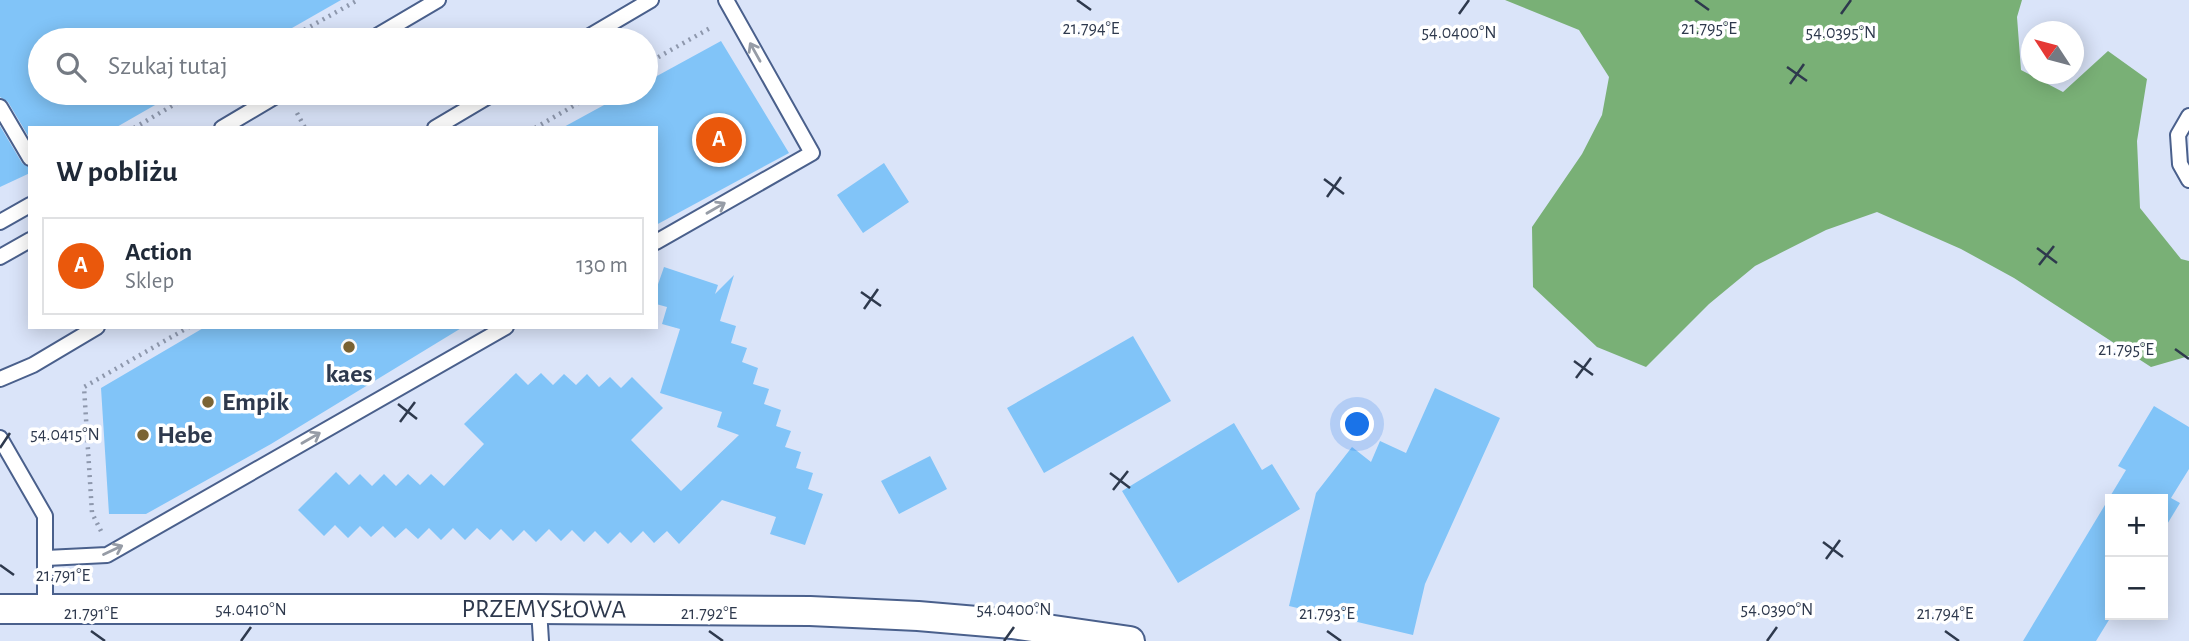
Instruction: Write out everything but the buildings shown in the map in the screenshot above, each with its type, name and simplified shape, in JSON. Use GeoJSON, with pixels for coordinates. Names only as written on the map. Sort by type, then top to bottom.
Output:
{"type":"FeatureCollection","features":[{"type":"Feature","properties":{"kind":"street","name":"PRZEMYSŁOWA"},"geometry":{"type":"LineString","coordinates":[[0,609],[810,611],[1012,624],[1130,641]]}},
{"type":"Feature","properties":{"kind":"lane"},"geometry":{"type":"LineString","coordinates":[[390,28],[438,0]]}},
{"type":"Feature","properties":{"kind":"lane"},"geometry":{"type":"LineString","coordinates":[[603,28],[651,0]]}},
{"type":"Feature","properties":{"kind":"lane"},"geometry":{"type":"LineString","coordinates":[[658,241],[812,153],[726,0]]}},
{"type":"Feature","properties":{"kind":"lane"},"geometry":{"type":"LineString","coordinates":[[225,126],[261,105]]}},
{"type":"Feature","properties":{"kind":"lane"},"geometry":{"type":"LineString","coordinates":[[438,126],[474,105]]}},
{"type":"Feature","properties":{"kind":"lane"},"geometry":{"type":"LineString","coordinates":[[0,107],[28,155]]}},
{"type":"Feature","properties":{"kind":"lane"},"geometry":{"type":"LineString","coordinates":[[2189,116],[2178,135],[2180,164],[2189,180]]}},
{"type":"Feature","properties":{"kind":"lane"},"geometry":{"type":"LineString","coordinates":[[0,222],[28,206]]}},
{"type":"Feature","properties":{"kind":"lane"},"geometry":{"type":"LineString","coordinates":[[0,257],[28,241]]}},
{"type":"Feature","properties":{"kind":"lane"},"geometry":{"type":"LineString","coordinates":[[0,379],[33,365],[94,329]]}},
{"type":"Feature","properties":{"kind":"lane"},"geometry":{"type":"LineString","coordinates":[[46,558],[107,555],[502,329]]}},
{"type":"Feature","properties":{"kind":"lane"},"geometry":{"type":"LineString","coordinates":[[0,438],[45,516],[44,609]]}},
{"type":"Feature","properties":{"kind":"lane"},"geometry":{"type":"LineString","coordinates":[[539,609],[541,641]]}},
{"type":"Feature","properties":{"kind":"path"},"geometry":{"type":"LineString","coordinates":[[308,28],[358,0]]}},
{"type":"Feature","properties":{"kind":"path"},"geometry":{"type":"LineString","coordinates":[[658,58],[734,14]]}},
{"type":"Feature","properties":{"kind":"path"},"geometry":{"type":"LineString","coordinates":[[137,126],[173,105]]}},
{"type":"Feature","properties":{"kind":"path"},"geometry":{"type":"LineString","coordinates":[[539,126],[576,105]]}},
{"type":"Feature","properties":{"kind":"path"},"geometry":{"type":"LineString","coordinates":[[112,552],[92,513],[84,387],[185,329]]}},
{"type":"Feature","properties":{"kind":"green space"},"geometry":{"type":"Polygon","coordinates":[[[1505,0],[2022,0],[2017,17],[2021,84],[2048,84],[2063,92],[2072,84],[2084,84],[2084,73],[2108,51],[2147,79],[2137,141],[2140,208],[2181,259],[2189,261],[2189,356],[2151,367],[2014,278],[1961,249],[1877,212],[1826,230],[1755,266],[1709,304],[1646,367],[1597,347],[1533,287],[1532,227],[1582,154],[1602,115],[1609,77],[1579,30],[1505,0]]]}},
{"type":"Feature","properties":{"kind":"place","name":"Action"},"geometry":{"type":"Point","coordinates":[719,140]}},
{"type":"Feature","properties":{"kind":"place","name":"kaes"},"geometry":{"type":"Point","coordinates":[349,347]}},
{"type":"Feature","properties":{"kind":"place","name":"Empik"},"geometry":{"type":"Point","coordinates":[208,402]}},
{"type":"Feature","properties":{"kind":"place","name":"Hebe"},"geometry":{"type":"Point","coordinates":[143,435]}}]}
